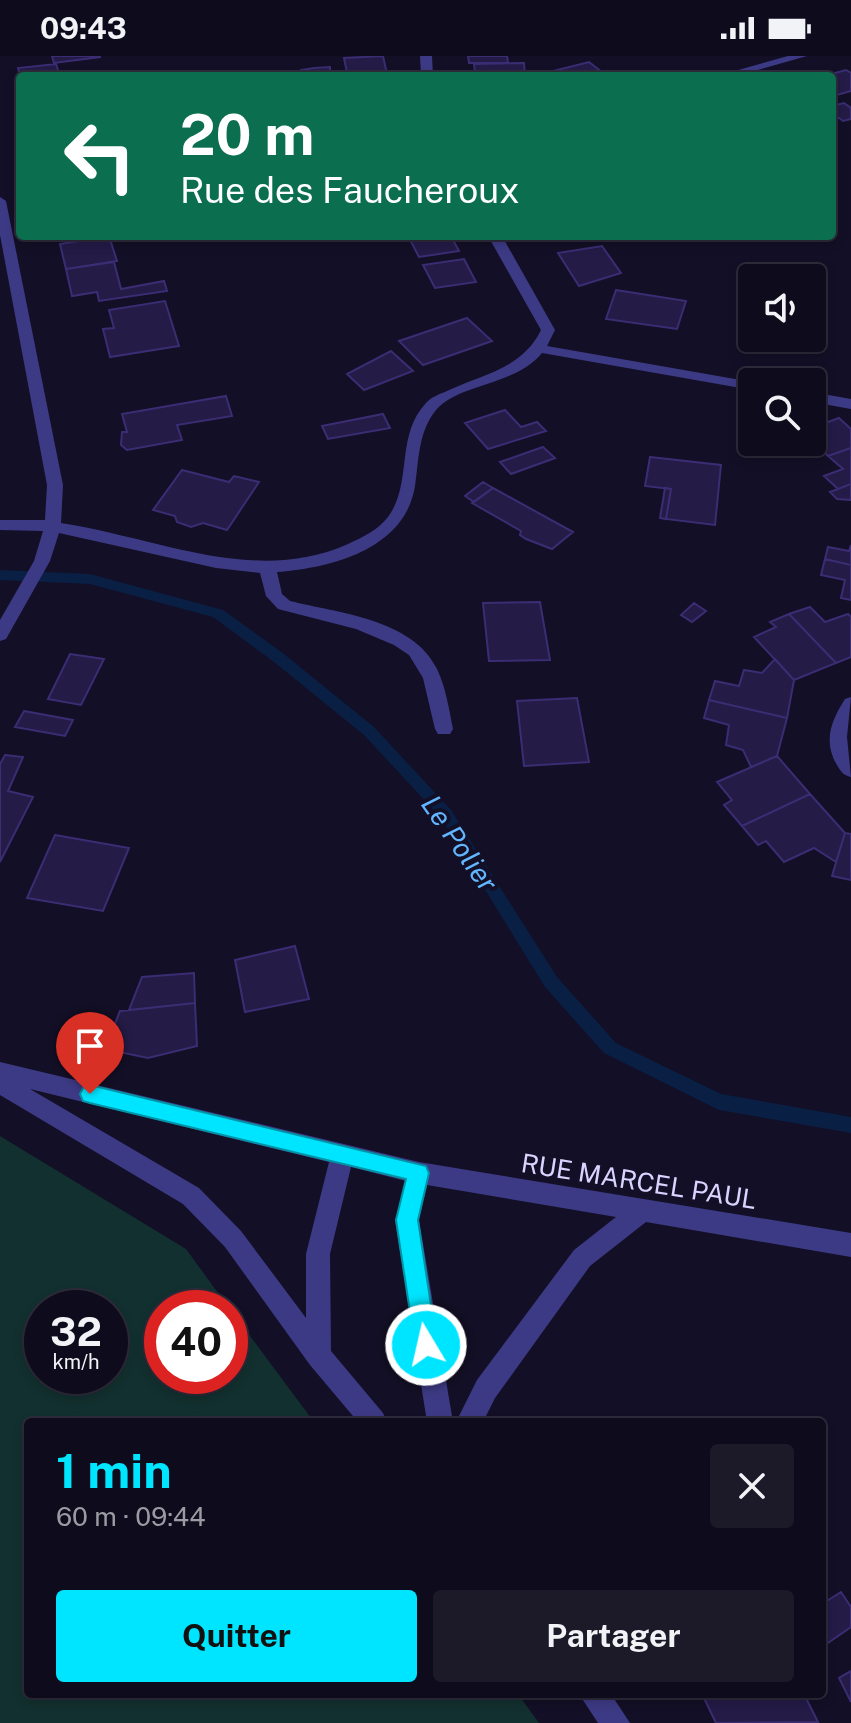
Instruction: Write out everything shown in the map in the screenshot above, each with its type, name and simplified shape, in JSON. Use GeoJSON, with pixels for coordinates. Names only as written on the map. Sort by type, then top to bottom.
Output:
{"type":"FeatureCollection","features":[{"type":"Feature","properties":{"kind":"street"},"geometry":{"type":"LineString","coordinates":[[739,72],[801,56]]}},
{"type":"Feature","properties":{"kind":"street"},"geometry":{"type":"LineString","coordinates":[[0,201],[55,485],[53,525],[42,561],[0,635]]}},
{"type":"Feature","properties":{"kind":"street"},"geometry":{"type":"LineString","coordinates":[[0,525],[53,525],[96,532],[222,565],[268,569],[300,567],[329,559],[375,539],[393,523],[407,501],[409,454],[415,430],[433,404],[464,387],[522,367],[541,349],[548,330],[497,240]]}},
{"type":"Feature","properties":{"kind":"street"},"geometry":{"type":"LineString","coordinates":[[541,349],[738,384]]}},
{"type":"Feature","properties":{"kind":"street"},"geometry":{"type":"LineString","coordinates":[[826,400],[851,404]]}},
{"type":"Feature","properties":{"kind":"street"},"geometry":{"type":"LineString","coordinates":[[268,569],[274,596],[284,605],[392,636],[412,648],[426,664],[444,729]]}},
{"type":"Feature","properties":{"kind":"street"},"geometry":{"type":"LineString","coordinates":[[851,704],[839,721],[837,740],[844,761],[851,770]]}},
{"type":"Feature","properties":{"kind":"street","name":"RUE MARCEL PAUL"},"geometry":{"type":"LineString","coordinates":[[0,1072],[419,1173],[851,1245]]}},
{"type":"Feature","properties":{"kind":"street"},"geometry":{"type":"LineString","coordinates":[[0,1083],[191,1196],[233,1239],[319,1356],[371,1418]]}},
{"type":"Feature","properties":{"kind":"street"},"geometry":{"type":"LineString","coordinates":[[319,1356],[318,1254],[342,1156]]}},
{"type":"Feature","properties":{"kind":"street"},"geometry":{"type":"LineString","coordinates":[[419,1173],[407,1220],[439,1418]]}},
{"type":"Feature","properties":{"kind":"street"},"geometry":{"type":"LineString","coordinates":[[471,1418],[486,1389],[582,1258],[643,1210]]}},
{"type":"Feature","properties":{"kind":"street"},"geometry":{"type":"LineString","coordinates":[[596,1698],[616,1723]]}},
{"type":"Feature","properties":{"kind":"green space"},"geometry":{"type":"Polygon","coordinates":[[[0,1136],[186,1249],[216,1290],[144,1290],[144,1394],[248,1394],[248,1333],[311,1418],[24,1418],[24,1698],[521,1698],[539,1723],[0,1723],[0,1136]]]}},
{"type":"Feature","properties":{"kind":"building"},"geometry":{"type":"Polygon","coordinates":[[[52,56],[100,56],[100,57],[54,63],[52,56]]]}},
{"type":"Feature","properties":{"kind":"building"},"geometry":{"type":"Polygon","coordinates":[[[383,56],[387,72],[347,72],[344,58],[383,56]]]}},
{"type":"Feature","properties":{"kind":"building"},"geometry":{"type":"Polygon","coordinates":[[[468,56],[507,56],[508,63],[469,63],[468,56]]]}},
{"type":"Feature","properties":{"kind":"building"},"geometry":{"type":"Polygon","coordinates":[[[589,62],[602,72],[549,72],[589,62]]]}},
{"type":"Feature","properties":{"kind":"building"},"geometry":{"type":"Polygon","coordinates":[[[524,63],[525,72],[475,72],[474,64],[524,63]]]}},
{"type":"Feature","properties":{"kind":"building"},"geometry":{"type":"Polygon","coordinates":[[[56,64],[59,72],[19,72],[18,68],[56,64]]]}},
{"type":"Feature","properties":{"kind":"building"},"geometry":{"type":"Polygon","coordinates":[[[330,67],[330,72],[301,70],[314,68],[330,67]]]}},
{"type":"Feature","properties":{"kind":"building"},"geometry":{"type":"Polygon","coordinates":[[[846,70],[851,73],[851,91],[836,94],[836,73],[846,70]]]}},
{"type":"Feature","properties":{"kind":"building"},"geometry":{"type":"Polygon","coordinates":[[[844,103],[851,108],[851,119],[843,121],[836,116],[836,105],[844,103]]]}},
{"type":"Feature","properties":{"kind":"building"},"geometry":{"type":"Polygon","coordinates":[[[110,240],[117,261],[66,269],[60,244],[110,240]]]}},
{"type":"Feature","properties":{"kind":"building"},"geometry":{"type":"Polygon","coordinates":[[[410,240],[453,240],[459,251],[419,257],[410,240]]]}},
{"type":"Feature","properties":{"kind":"building"},"geometry":{"type":"Polygon","coordinates":[[[602,246],[621,273],[579,286],[558,253],[602,246]]]}},
{"type":"Feature","properties":{"kind":"building"},"geometry":{"type":"Polygon","coordinates":[[[464,259],[476,282],[435,288],[423,265],[464,259]]]}},
{"type":"Feature","properties":{"kind":"building"},"geometry":{"type":"Polygon","coordinates":[[[114,262],[121,289],[164,281],[167,291],[99,301],[97,292],[72,296],[66,269],[114,262]]]}},
{"type":"Feature","properties":{"kind":"building"},"geometry":{"type":"Polygon","coordinates":[[[616,290],[686,301],[677,329],[606,319],[616,290]]]}},
{"type":"Feature","properties":{"kind":"building"},"geometry":{"type":"Polygon","coordinates":[[[165,301],[179,346],[110,357],[103,329],[114,328],[109,310],[165,301]]]}},
{"type":"Feature","properties":{"kind":"building"},"geometry":{"type":"Polygon","coordinates":[[[467,318],[492,341],[423,365],[399,341],[467,318]]]}},
{"type":"Feature","properties":{"kind":"building"},"geometry":{"type":"Polygon","coordinates":[[[391,351],[413,371],[364,390],[347,374],[391,351]]]}},
{"type":"Feature","properties":{"kind":"building"},"geometry":{"type":"Polygon","coordinates":[[[226,396],[232,416],[177,425],[182,440],[127,450],[121,445],[122,432],[127,432],[122,414],[226,396]]]}},
{"type":"Feature","properties":{"kind":"building"},"geometry":{"type":"Polygon","coordinates":[[[505,410],[521,427],[537,422],[546,431],[488,449],[465,423],[505,410]]]}},
{"type":"Feature","properties":{"kind":"building"},"geometry":{"type":"Polygon","coordinates":[[[383,414],[390,428],[328,439],[322,426],[383,414]]]}},
{"type":"Feature","properties":{"kind":"building"},"geometry":{"type":"Polygon","coordinates":[[[839,418],[851,429],[851,448],[828,456],[826,454],[826,423],[839,418]]]}},
{"type":"Feature","properties":{"kind":"building"},"geometry":{"type":"Polygon","coordinates":[[[543,447],[555,458],[511,474],[500,462],[543,447]]]}},
{"type":"Feature","properties":{"kind":"building"},"geometry":{"type":"Polygon","coordinates":[[[851,448],[851,484],[838,489],[824,476],[843,469],[828,456],[851,448]]]}},
{"type":"Feature","properties":{"kind":"building"},"geometry":{"type":"Polygon","coordinates":[[[650,457],[721,465],[715,525],[666,519],[671,489],[645,486],[650,457]]]}},
{"type":"Feature","properties":{"kind":"building"},"geometry":{"type":"Polygon","coordinates":[[[182,470],[229,482],[234,476],[259,482],[227,530],[203,523],[191,527],[177,522],[175,516],[153,510],[182,470]]]}},
{"type":"Feature","properties":{"kind":"building"},"geometry":{"type":"Polygon","coordinates":[[[483,482],[493,488],[474,502],[465,496],[483,482]]]}},
{"type":"Feature","properties":{"kind":"building"},"geometry":{"type":"Polygon","coordinates":[[[851,484],[851,500],[837,499],[830,492],[851,484]]]}},
{"type":"Feature","properties":{"kind":"building"},"geometry":{"type":"Polygon","coordinates":[[[493,488],[573,532],[552,549],[526,539],[520,535],[521,531],[472,503],[493,488]]]}},
{"type":"Feature","properties":{"kind":"building"},"geometry":{"type":"Polygon","coordinates":[[[665,488],[671,489],[666,519],[660,518],[665,488]]]}},
{"type":"Feature","properties":{"kind":"building"},"geometry":{"type":"Polygon","coordinates":[[[851,545],[851,565],[825,559],[828,547],[849,551],[851,545]]]}},
{"type":"Feature","properties":{"kind":"building"},"geometry":{"type":"Polygon","coordinates":[[[825,559],[851,565],[851,600],[841,598],[845,580],[821,575],[825,559]]]}},
{"type":"Feature","properties":{"kind":"building"},"geometry":{"type":"Polygon","coordinates":[[[540,602],[550,660],[489,661],[483,603],[540,602]]]}},
{"type":"Feature","properties":{"kind":"building"},"geometry":{"type":"Polygon","coordinates":[[[694,603],[706,611],[692,622],[681,615],[694,603]]]}},
{"type":"Feature","properties":{"kind":"building"},"geometry":{"type":"Polygon","coordinates":[[[810,607],[825,622],[848,614],[851,617],[851,657],[836,663],[789,614],[810,607]]]}},
{"type":"Feature","properties":{"kind":"building"},"geometry":{"type":"Polygon","coordinates":[[[789,614],[836,663],[794,680],[754,637],[776,627],[770,622],[789,614]]]}},
{"type":"Feature","properties":{"kind":"building"},"geometry":{"type":"Polygon","coordinates":[[[70,654],[104,659],[81,705],[48,699],[70,654]]]}},
{"type":"Feature","properties":{"kind":"building"},"geometry":{"type":"Polygon","coordinates":[[[775,659],[794,680],[787,718],[709,700],[715,681],[739,686],[744,670],[762,673],[775,659]]]}},
{"type":"Feature","properties":{"kind":"building"},"geometry":{"type":"Polygon","coordinates":[[[577,698],[589,762],[524,766],[517,701],[577,698]]]}},
{"type":"Feature","properties":{"kind":"building"},"geometry":{"type":"Polygon","coordinates":[[[709,700],[787,718],[777,756],[751,767],[743,750],[726,745],[729,725],[704,718],[709,700]]]}},
{"type":"Feature","properties":{"kind":"building"},"geometry":{"type":"Polygon","coordinates":[[[24,711],[73,720],[65,736],[15,727],[24,711]]]}},
{"type":"Feature","properties":{"kind":"building"},"geometry":{"type":"Polygon","coordinates":[[[5,755],[23,757],[8,791],[33,797],[0,862],[0,764],[5,755]]]}},
{"type":"Feature","properties":{"kind":"building"},"geometry":{"type":"Polygon","coordinates":[[[777,756],[810,794],[742,826],[724,805],[732,800],[717,782],[777,756]]]}},
{"type":"Feature","properties":{"kind":"building"},"geometry":{"type":"Polygon","coordinates":[[[810,794],[845,833],[836,862],[814,848],[784,862],[766,841],[758,845],[742,826],[810,794]]]}},
{"type":"Feature","properties":{"kind":"building"},"geometry":{"type":"Polygon","coordinates":[[[845,833],[851,834],[851,880],[832,876],[845,833]]]}},
{"type":"Feature","properties":{"kind":"building"},"geometry":{"type":"Polygon","coordinates":[[[55,835],[129,848],[103,911],[27,898],[55,835]]]}},
{"type":"Feature","properties":{"kind":"building"},"geometry":{"type":"Polygon","coordinates":[[[295,946],[309,999],[245,1012],[235,960],[295,946]]]}},
{"type":"Feature","properties":{"kind":"building"},"geometry":{"type":"Polygon","coordinates":[[[194,973],[195,1003],[129,1010],[142,977],[194,973]]]}},
{"type":"Feature","properties":{"kind":"building"},"geometry":{"type":"Polygon","coordinates":[[[195,1003],[197,1046],[148,1058],[105,1049],[120,1011],[195,1003]]]}},
{"type":"Feature","properties":{"kind":"building"},"geometry":{"type":"Polygon","coordinates":[[[841,1592],[851,1607],[851,1627],[826,1644],[826,1601],[841,1592]]]}},
{"type":"Feature","properties":{"kind":"building"},"geometry":{"type":"Polygon","coordinates":[[[851,1671],[851,1702],[839,1678],[851,1671]]]}},
{"type":"Feature","properties":{"kind":"building"},"geometry":{"type":"Polygon","coordinates":[[[704,1698],[806,1698],[818,1722],[716,1723],[704,1698]]]}},
{"type":"Feature","properties":{"kind":"waterway","name":"Le Polier"},"geometry":{"type":"LineString","coordinates":[[0,575],[90,579],[218,613],[369,731],[446,814],[551,982],[610,1048],[719,1102],[851,1125]]}},
{"type":"Feature","properties":{"kind":"route"},"geometry":{"type":"LineString","coordinates":[[90,1094],[419,1173],[407,1220],[426,1345]]}}]}
